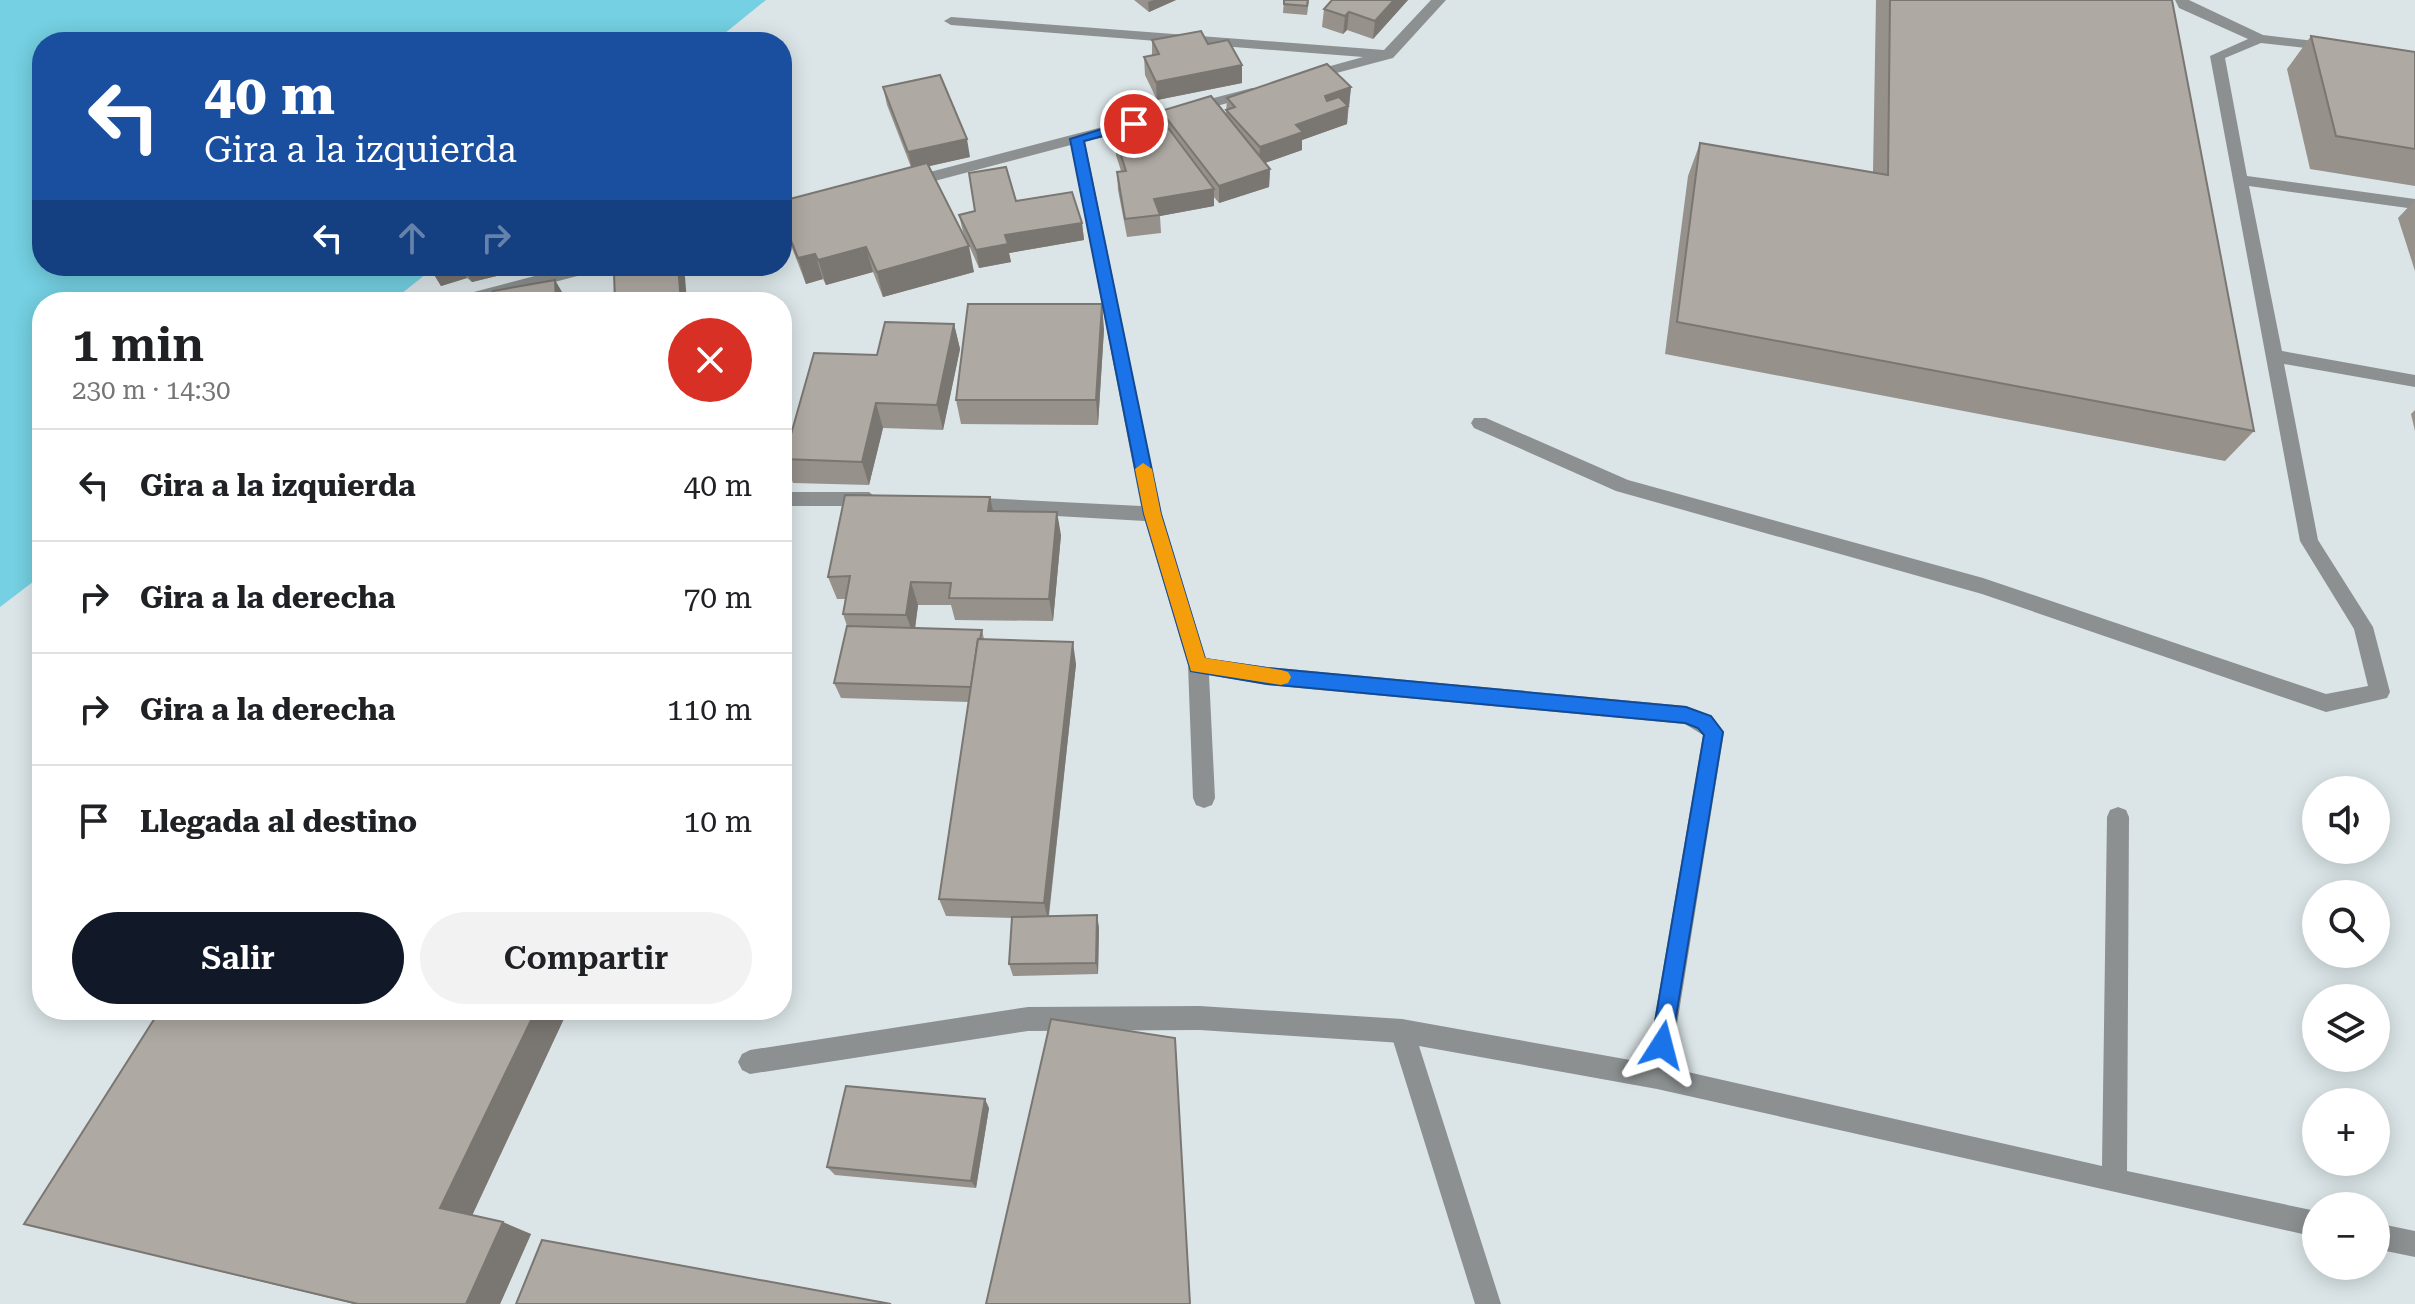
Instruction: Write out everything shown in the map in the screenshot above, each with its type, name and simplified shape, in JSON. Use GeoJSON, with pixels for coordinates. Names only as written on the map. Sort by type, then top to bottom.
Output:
{"type":"FeatureCollection","features":[{"type":"Feature","properties":{"kind":"street"},"geometry":{"type":"LineString","coordinates":[[1299,79],[1388,55],[1439,0]]}},
{"type":"Feature","properties":{"kind":"street"},"geometry":{"type":"LineString","coordinates":[[2182,0],[2184,5],[2260,39],[2347,48]]}},
{"type":"Feature","properties":{"kind":"street"},"geometry":{"type":"LineString","coordinates":[[951,21],[1388,55]]}},
{"type":"Feature","properties":{"kind":"street"},"geometry":{"type":"LineString","coordinates":[[1480,423],[1623,486],[1983,586],[2326,703],[2380,692],[2363,627],[2309,541],[2217,56],[2260,39]]}},
{"type":"Feature","properties":{"kind":"street"},"geometry":{"type":"LineString","coordinates":[[885,189],[1269,87]]}},
{"type":"Feature","properties":{"kind":"street"},"geometry":{"type":"LineString","coordinates":[[1077,139],[1152,514],[1198,665],[1204,798]]}},
{"type":"Feature","properties":{"kind":"street"},"geometry":{"type":"LineString","coordinates":[[2240,180],[2415,204]]}},
{"type":"Feature","properties":{"kind":"street"},"geometry":{"type":"LineString","coordinates":[[495,292],[556,276]]}},
{"type":"Feature","properties":{"kind":"street"},"geometry":{"type":"LineString","coordinates":[[2273,356],[2415,381]]}},
{"type":"Feature","properties":{"kind":"street"},"geometry":{"type":"LineString","coordinates":[[792,499],[885,500]]}},
{"type":"Feature","properties":{"kind":"street"},"geometry":{"type":"LineString","coordinates":[[948,503],[1152,514]]}},
{"type":"Feature","properties":{"kind":"street"},"geometry":{"type":"LineString","coordinates":[[1198,665],[1267,676],[1686,715],[1704,722],[1714,732],[1657,1077]]}},
{"type":"Feature","properties":{"kind":"street"},"geometry":{"type":"LineString","coordinates":[[2114,1181],[2118,817]]}},
{"type":"Feature","properties":{"kind":"street"},"geometry":{"type":"LineString","coordinates":[[750,1062],[1028,1019],[1200,1018],[1402,1031],[1657,1077],[2302,1221]]}},
{"type":"Feature","properties":{"kind":"street"},"geometry":{"type":"LineString","coordinates":[[1402,1031],[1488,1304]]}},
{"type":"Feature","properties":{"kind":"street"},"geometry":{"type":"LineString","coordinates":[[2390,1239],[2415,1244]]}},
{"type":"Feature","properties":{"kind":"shaded area"},"geometry":{"type":"Polygon","coordinates":[[[0,0],[766,0],[726,32],[32,32],[32,276],[424,276],[404,292],[32,292],[32,583],[0,607],[0,0]]]}},
{"type":"Feature","properties":{"kind":"building"},"geometry":{"type":"Polygon","coordinates":[[[1284,0],[1308,0],[1307,6],[1284,4],[1284,0]]]}},
{"type":"Feature","properties":{"kind":"building"},"geometry":{"type":"Polygon","coordinates":[[[1332,0],[1394,0],[1375,21],[1349,12],[1345,16],[1324,9],[1332,0]]]}},
{"type":"Feature","properties":{"kind":"building"},"geometry":{"type":"Polygon","coordinates":[[[1890,0],[2172,0],[2254,431],[1677,322],[1700,143],[1888,175],[1890,0]]]}},
{"type":"Feature","properties":{"kind":"building"},"geometry":{"type":"Polygon","coordinates":[[[1201,31],[1208,44],[1228,40],[1242,65],[1156,82],[1144,57],[1159,54],[1152,40],[1201,31]]]}},
{"type":"Feature","properties":{"kind":"building"},"geometry":{"type":"Polygon","coordinates":[[[2311,36],[2415,52],[2415,149],[2336,136],[2311,36]]]}},
{"type":"Feature","properties":{"kind":"building"},"geometry":{"type":"Polygon","coordinates":[[[1327,64],[1351,87],[1325,96],[1327,101],[1339,97],[1348,106],[1296,125],[1303,132],[1260,147],[1226,110],[1235,107],[1227,98],[1327,64]]]}},
{"type":"Feature","properties":{"kind":"building"},"geometry":{"type":"Polygon","coordinates":[[[940,75],[967,139],[908,152],[883,87],[940,75]]]}},
{"type":"Feature","properties":{"kind":"building"},"geometry":{"type":"Polygon","coordinates":[[[1211,96],[1270,169],[1219,186],[1161,111],[1211,96]]]}},
{"type":"Feature","properties":{"kind":"building"},"geometry":{"type":"Polygon","coordinates":[[[1169,129],[1214,189],[1154,199],[1160,215],[1125,219],[1117,172],[1126,171],[1115,137],[1169,129]]]}},
{"type":"Feature","properties":{"kind":"building"},"geometry":{"type":"Polygon","coordinates":[[[927,163],[969,246],[877,272],[866,247],[818,260],[815,254],[798,258],[792,243],[792,198],[927,163]]]}},
{"type":"Feature","properties":{"kind":"building"},"geometry":{"type":"Polygon","coordinates":[[[1006,167],[1016,201],[1072,192],[1082,223],[1005,235],[1008,244],[976,250],[959,215],[975,211],[969,173],[1006,167]]]}},
{"type":"Feature","properties":{"kind":"building"},"geometry":{"type":"Polygon","coordinates":[[[614,276],[679,276],[680,292],[615,292],[614,276]]]}},
{"type":"Feature","properties":{"kind":"building"},"geometry":{"type":"Polygon","coordinates":[[[555,280],[556,292],[493,291],[555,280]]]}},
{"type":"Feature","properties":{"kind":"building"},"geometry":{"type":"Polygon","coordinates":[[[968,304],[1102,304],[1096,400],[956,400],[968,304]]]}},
{"type":"Feature","properties":{"kind":"building"},"geometry":{"type":"Polygon","coordinates":[[[885,322],[954,324],[937,405],[876,403],[862,462],[792,459],[792,431],[814,353],[877,355],[885,322]]]}},
{"type":"Feature","properties":{"kind":"building"},"geometry":{"type":"Polygon","coordinates":[[[845,495],[990,497],[988,511],[1057,512],[1049,599],[949,598],[951,583],[911,582],[906,615],[843,614],[850,576],[828,577],[845,495]]]}},
{"type":"Feature","properties":{"kind":"building"},"geometry":{"type":"Polygon","coordinates":[[[847,626],[982,630],[971,687],[834,683],[847,626]]]}},
{"type":"Feature","properties":{"kind":"building"},"geometry":{"type":"Polygon","coordinates":[[[978,639],[1073,642],[1044,903],[939,899],[978,639]]]}},
{"type":"Feature","properties":{"kind":"building"},"geometry":{"type":"Polygon","coordinates":[[[1097,915],[1096,963],[1009,964],[1012,917],[1097,915]]]}},
{"type":"Feature","properties":{"kind":"building"},"geometry":{"type":"Polygon","coordinates":[[[1051,1019],[1175,1038],[1190,1304],[986,1304],[1051,1019]]]}},
{"type":"Feature","properties":{"kind":"building"},"geometry":{"type":"Polygon","coordinates":[[[154,1020],[531,1020],[440,1208],[503,1222],[466,1304],[358,1304],[24,1224],[154,1020]]]}},
{"type":"Feature","properties":{"kind":"building"},"geometry":{"type":"Polygon","coordinates":[[[846,1086],[985,1099],[971,1181],[827,1167],[846,1086]]]}},
{"type":"Feature","properties":{"kind":"building"},"geometry":{"type":"Polygon","coordinates":[[[542,1240],[891,1304],[516,1304],[542,1240]]]}},
{"type":"Feature","properties":{"kind":"slow traffic"},"geometry":{"type":"LineString","coordinates":[[1143,469],[1152,514],[1198,665],[1281,677]]}},
{"type":"Feature","properties":{"kind":"route"},"geometry":{"type":"LineString","coordinates":[[1134,124],[1077,139],[1152,514],[1198,665],[1267,676],[1686,715],[1704,722],[1714,732],[1662,1045]]}}]}
